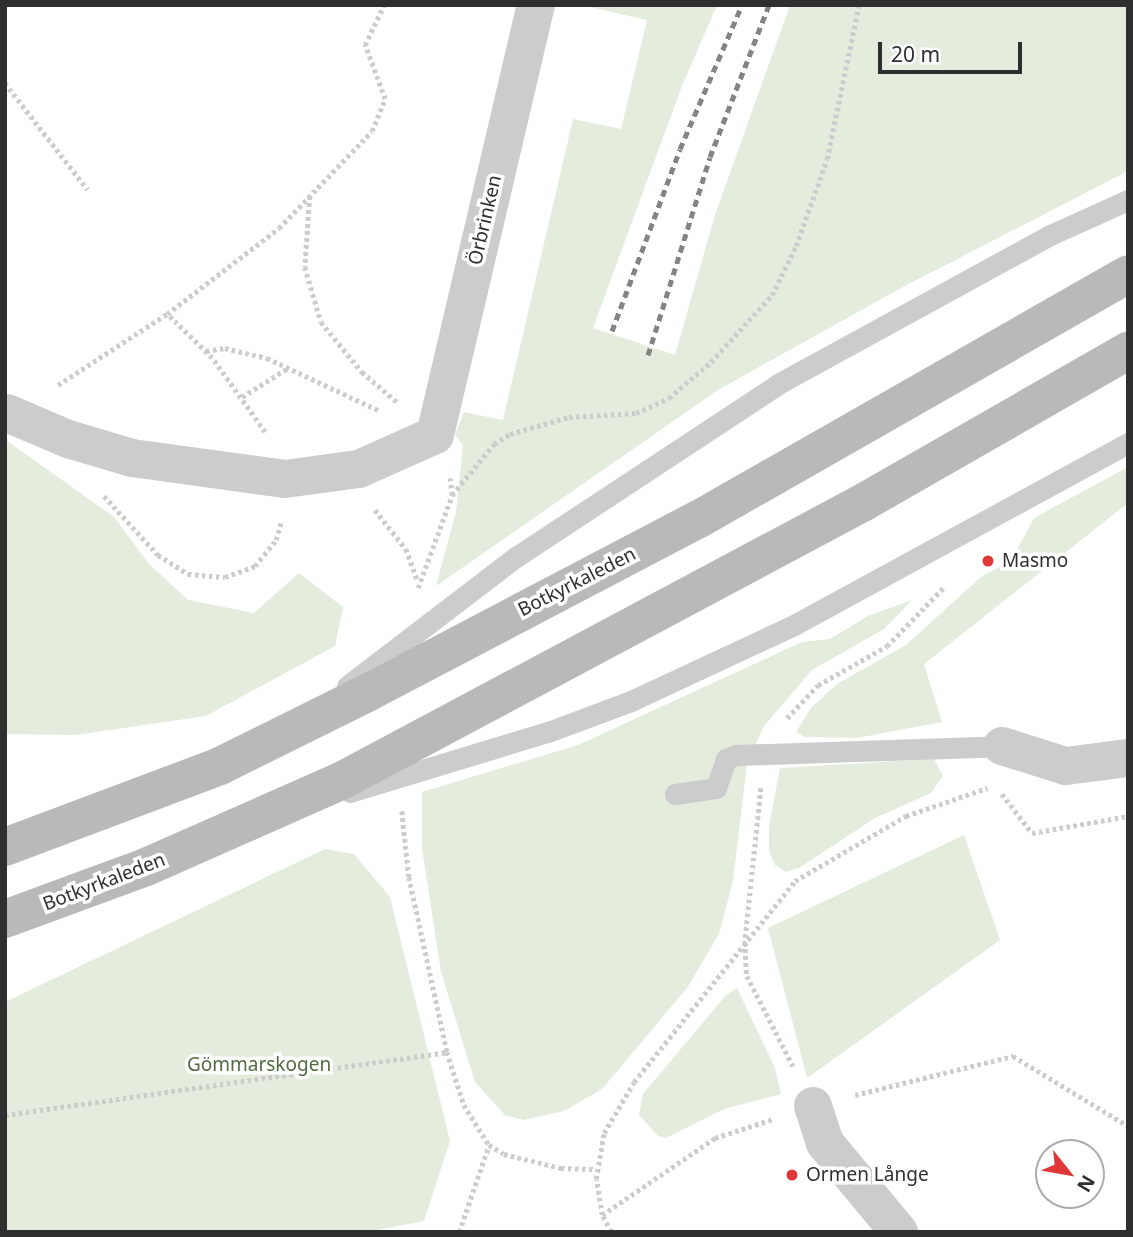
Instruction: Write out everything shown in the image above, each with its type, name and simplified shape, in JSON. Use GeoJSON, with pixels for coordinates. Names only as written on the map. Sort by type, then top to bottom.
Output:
{"type":"FeatureCollection","features":[{"type":"Feature","properties":{"kind":"main road","name":"Botkyrkaleden"},"geometry":{"type":"LineString","coordinates":[[5,847],[186,780],[280,735],[699,519],[1128,274]]}},
{"type":"Feature","properties":{"kind":"main road","name":"Botkyrkaleden"},"geometry":{"type":"LineString","coordinates":[[5,919],[264,818],[429,736],[864,502],[1128,351]]}},
{"type":"Feature","properties":{"kind":"street","name":"Örbrinken"},"geometry":{"type":"LineString","coordinates":[[435,435],[536,5]]}},
{"type":"Feature","properties":{"kind":"street"},"geometry":{"type":"LineString","coordinates":[[6,413],[68,439],[132,458],[285,479],[359,470],[435,435]]}},
{"type":"Feature","properties":{"kind":"street"},"geometry":{"type":"LineString","coordinates":[[1002,746],[1066,766],[1128,758]]}},
{"type":"Feature","properties":{"kind":"street"},"geometry":{"type":"LineString","coordinates":[[813,1106],[825,1143],[899,1232]]}},
{"type":"Feature","properties":{"kind":"lane"},"geometry":{"type":"LineString","coordinates":[[280,735],[516,557],[663,456],[778,384],[914,307],[1048,236],[1128,200]]}},
{"type":"Feature","properties":{"kind":"lane"},"geometry":{"type":"LineString","coordinates":[[264,818],[548,732],[631,701],[794,625],[1128,443]]}},
{"type":"Feature","properties":{"kind":"lane"},"geometry":{"type":"LineString","coordinates":[[675,794],[716,788],[726,760],[769,752],[1002,746]]}},
{"type":"Feature","properties":{"kind":"path"},"geometry":{"type":"LineString","coordinates":[[6,413],[46,393],[167,314],[279,228],[372,131],[383,111],[384,90],[365,45],[384,5]]}},
{"type":"Feature","properties":{"kind":"path"},"geometry":{"type":"LineString","coordinates":[[418,582],[452,495],[495,444],[510,434],[569,417],[636,413],[669,398],[711,362],[772,295],[796,246],[827,159],[859,5]]}},
{"type":"Feature","properties":{"kind":"path"},"geometry":{"type":"LineString","coordinates":[[5,83],[88,190]]}},
{"type":"Feature","properties":{"kind":"path"},"geometry":{"type":"LineString","coordinates":[[310,195],[304,267],[321,322],[362,372],[435,435],[448,459],[452,495]]}},
{"type":"Feature","properties":{"kind":"path"},"geometry":{"type":"LineString","coordinates":[[68,439],[113,510],[158,555],[188,574],[225,578],[255,566],[276,540],[288,500],[285,479],[269,439],[242,397],[205,351],[167,314]]}},
{"type":"Feature","properties":{"kind":"path"},"geometry":{"type":"LineString","coordinates":[[205,351],[243,351],[289,367],[435,435]]}},
{"type":"Feature","properties":{"kind":"path"},"geometry":{"type":"LineString","coordinates":[[242,397],[289,367]]}},
{"type":"Feature","properties":{"kind":"path"},"geometry":{"type":"LineString","coordinates":[[387,520],[406,549],[418,582],[418,592]]}},
{"type":"Feature","properties":{"kind":"path"},"geometry":{"type":"LineString","coordinates":[[813,1106],[747,976],[745,942],[756,809],[769,752],[790,713],[818,685],[887,646],[952,579]]}},
{"type":"Feature","properties":{"kind":"path"},"geometry":{"type":"LineString","coordinates":[[611,1232],[602,1214],[596,1169],[604,1133],[634,1082],[795,881],[822,862],[906,816],[957,796],[995,785],[1032,833],[1128,816]]}},
{"type":"Feature","properties":{"kind":"path"},"geometry":{"type":"LineString","coordinates":[[401,807],[409,877],[447,1052],[464,1105],[489,1145],[504,1154],[561,1168],[596,1169]]}},
{"type":"Feature","properties":{"kind":"path"},"geometry":{"type":"LineString","coordinates":[[5,1115],[447,1052]]}},
{"type":"Feature","properties":{"kind":"path"},"geometry":{"type":"LineString","coordinates":[[602,1214],[715,1138],[813,1106],[1013,1056],[1128,1126]]}},
{"type":"Feature","properties":{"kind":"path"},"geometry":{"type":"LineString","coordinates":[[459,1232],[489,1145]]}},
{"type":"Feature","properties":{"kind":"green space"},"geometry":{"type":"Polygon","coordinates":[[[581,5],[717,5],[682,86],[593,328],[675,355],[715,215],[790,5],[1128,5],[1128,171],[901,288],[718,390],[436,586],[456,512],[463,445],[455,435],[464,412],[503,420],[573,119],[621,129],[647,20],[581,5]]]}},
{"type":"Feature","properties":{"kind":"green space"},"geometry":{"type":"Polygon","coordinates":[[[7,441],[114,517],[149,564],[188,600],[254,613],[299,573],[343,607],[335,646],[206,716],[75,735],[5,734],[7,441]]]}},
{"type":"Feature","properties":{"kind":"green space"},"geometry":{"type":"Polygon","coordinates":[[[1128,467],[1128,503],[924,664],[942,722],[857,738],[805,737],[796,732],[811,708],[837,684],[906,645],[982,576],[1011,561],[1034,518],[1128,467]]]}},
{"type":"Feature","properties":{"kind":"green space"},"geometry":{"type":"Polygon","coordinates":[[[912,600],[884,629],[812,670],[764,726],[747,764],[733,881],[719,934],[687,988],[602,1089],[564,1111],[523,1120],[505,1115],[475,1082],[441,972],[422,848],[422,792],[578,745],[802,642],[830,639],[868,616],[912,600]]]}},
{"type":"Feature","properties":{"kind":"green space"},"geometry":{"type":"Polygon","coordinates":[[[934,759],[943,776],[931,793],[875,818],[799,868],[786,872],[775,865],[769,852],[769,826],[780,768],[934,759]]]}},
{"type":"Feature","properties":{"kind":"green space"},"geometry":{"type":"Polygon","coordinates":[[[964,835],[1000,940],[807,1078],[768,928],[964,835]]]}},
{"type":"Feature","properties":{"kind":"green space","name":"Gömmarskogen"},"geometry":{"type":"Polygon","coordinates":[[[325,849],[354,854],[390,897],[450,1141],[424,1221],[366,1232],[5,1232],[5,1002],[325,849]]]}},
{"type":"Feature","properties":{"kind":"green space"},"geometry":{"type":"Polygon","coordinates":[[[737,988],[775,1068],[781,1094],[724,1109],[666,1138],[658,1136],[639,1115],[643,1094],[726,995],[737,988]]]}},
{"type":"Feature","properties":{"kind":"railway"},"geometry":{"type":"LineString","coordinates":[[612,331],[680,149],[742,5]]}},
{"type":"Feature","properties":{"kind":"railway"},"geometry":{"type":"LineString","coordinates":[[648,355],[710,157],[769,5]]}},
{"type":"Feature","properties":{"kind":"place","name":"Masmo"},"geometry":{"type":"Point","coordinates":[988,561]}},
{"type":"Feature","properties":{"kind":"place","name":"Ormen Långe"},"geometry":{"type":"Point","coordinates":[792,1175]}}]}
